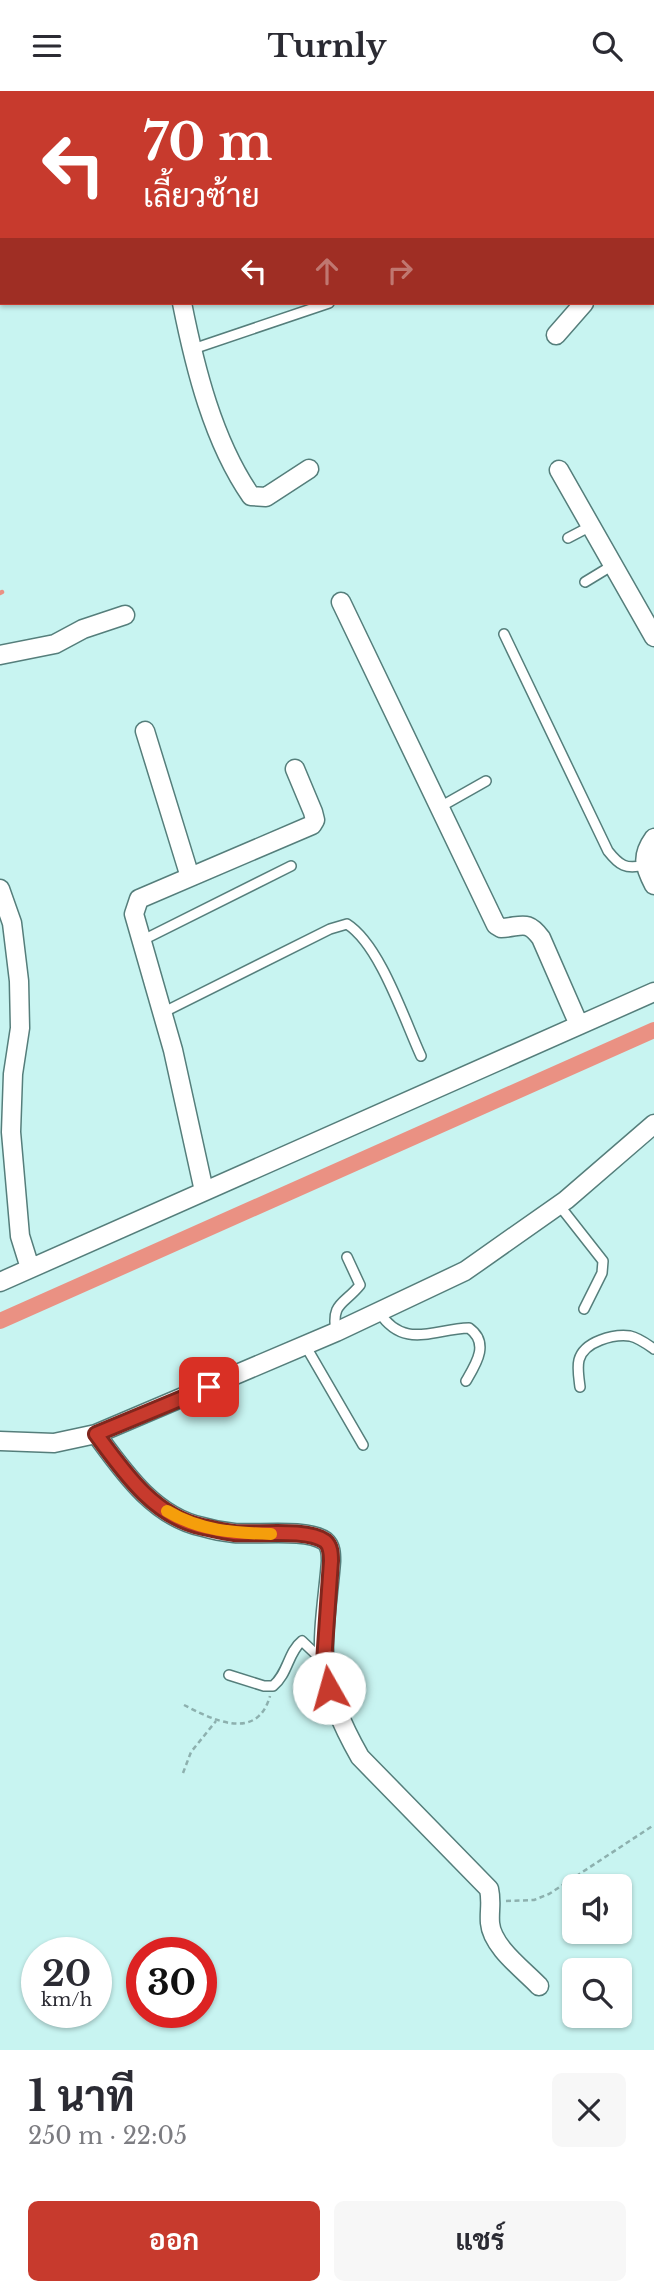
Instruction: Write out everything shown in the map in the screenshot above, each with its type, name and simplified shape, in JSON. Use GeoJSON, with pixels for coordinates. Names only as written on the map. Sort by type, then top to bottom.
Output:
{"type":"FeatureCollection","features":[{"type":"Feature","properties":{"kind":"street"},"geometry":{"type":"LineString","coordinates":[[182,305],[210,410],[238,478],[251,496],[266,498],[309,469]]}},
{"type":"Feature","properties":{"kind":"street"},"geometry":{"type":"LineString","coordinates":[[556,335],[582,305]]}},
{"type":"Feature","properties":{"kind":"street"},"geometry":{"type":"LineString","coordinates":[[559,470],[654,637]]}},
{"type":"Feature","properties":{"kind":"street"},"geometry":{"type":"LineString","coordinates":[[341,602],[496,925],[501,928],[528,925],[533,927],[541,938],[579,1025]]}},
{"type":"Feature","properties":{"kind":"street"},"geometry":{"type":"LineString","coordinates":[[0,655],[61,642],[83,629],[125,615]]}},
{"type":"Feature","properties":{"kind":"street"},"geometry":{"type":"LineString","coordinates":[[145,731],[190,877]]}},
{"type":"Feature","properties":{"kind":"street"},"geometry":{"type":"LineString","coordinates":[[204,1191],[162,1013],[134,914],[139,899],[312,825],[315,820],[313,812],[295,769]]}},
{"type":"Feature","properties":{"kind":"street"},"geometry":{"type":"LineString","coordinates":[[654,838],[646,849],[643,866],[654,885]]}},
{"type":"Feature","properties":{"kind":"street"},"geometry":{"type":"LineString","coordinates":[[0,889],[12,923],[19,981],[20,1028],[13,1074],[11,1132],[20,1236],[30,1268]]}},
{"type":"Feature","properties":{"kind":"street"},"geometry":{"type":"LineString","coordinates":[[0,1282],[654,992]]}},
{"type":"Feature","properties":{"kind":"street"},"geometry":{"type":"LineString","coordinates":[[0,1441],[54,1443],[96,1434],[336,1332],[465,1271],[559,1205],[654,1124]]}},
{"type":"Feature","properties":{"kind":"street"},"geometry":{"type":"LineString","coordinates":[[96,1434],[143,1493],[198,1527],[232,1533],[306,1535],[325,1541],[330,1549],[331,1561],[324,1662],[329,1688],[346,1732],[360,1757],[489,1889],[492,1902],[490,1926],[497,1942],[539,1986]]}},
{"type":"Feature","properties":{"kind":"lane"},"geometry":{"type":"LineString","coordinates":[[193,349],[323,305]]}},
{"type":"Feature","properties":{"kind":"lane"},"geometry":{"type":"LineString","coordinates":[[568,538],[591,526]]}},
{"type":"Feature","properties":{"kind":"lane"},"geometry":{"type":"LineString","coordinates":[[586,582],[613,565]]}},
{"type":"Feature","properties":{"kind":"lane"},"geometry":{"type":"LineString","coordinates":[[504,634],[608,851],[624,867],[643,866]]}},
{"type":"Feature","properties":{"kind":"lane"},"geometry":{"type":"LineString","coordinates":[[440,807],[486,781]]}},
{"type":"Feature","properties":{"kind":"lane"},"geometry":{"type":"LineString","coordinates":[[141,941],[291,866]]}},
{"type":"Feature","properties":{"kind":"lane"},"geometry":{"type":"LineString","coordinates":[[162,1013],[330,929],[346,924],[359,932],[371,948],[421,1056]]}},
{"type":"Feature","properties":{"kind":"lane"},"geometry":{"type":"LineString","coordinates":[[559,1205],[603,1261],[603,1273],[584,1309]]}},
{"type":"Feature","properties":{"kind":"lane"},"geometry":{"type":"LineString","coordinates":[[336,1332],[336,1309],[360,1285],[347,1257]]}},
{"type":"Feature","properties":{"kind":"lane"},"geometry":{"type":"LineString","coordinates":[[380,1312],[389,1326],[412,1335],[456,1328],[469,1328],[477,1333],[481,1345],[478,1360],[466,1381]]}},
{"type":"Feature","properties":{"kind":"lane"},"geometry":{"type":"LineString","coordinates":[[580,1387],[579,1361],[583,1351],[594,1343],[615,1335],[633,1337],[654,1349]]}},
{"type":"Feature","properties":{"kind":"lane"},"geometry":{"type":"LineString","coordinates":[[305,1345],[363,1445]]}},
{"type":"Feature","properties":{"kind":"lane"},"geometry":{"type":"LineString","coordinates":[[229,1675],[274,1686],[280,1680],[293,1651],[302,1641],[324,1662]]}},
{"type":"Feature","properties":{"kind":"path"},"geometry":{"type":"LineString","coordinates":[[184,1705],[225,1724],[248,1722],[261,1713],[269,1702],[274,1686]]}},
{"type":"Feature","properties":{"kind":"path"},"geometry":{"type":"LineString","coordinates":[[183,1773],[191,1752],[216,1721]]}},
{"type":"Feature","properties":{"kind":"path"},"geometry":{"type":"LineString","coordinates":[[492,1902],[534,1900],[549,1894],[654,1825]]}},
{"type":"Feature","properties":{"kind":"waterway"},"geometry":{"type":"LineString","coordinates":[[0,1321],[654,1030]]}},
{"type":"Feature","properties":{"kind":"slow traffic"},"geometry":{"type":"LineString","coordinates":[[167,1511],[198,1527],[232,1533],[271,1534]]}},
{"type":"Feature","properties":{"kind":"route"},"geometry":{"type":"LineString","coordinates":[[209,1387],[96,1434],[143,1493],[163,1508],[198,1527],[232,1533],[306,1535],[325,1541],[330,1549],[331,1561],[324,1662],[329,1688]]}}]}
